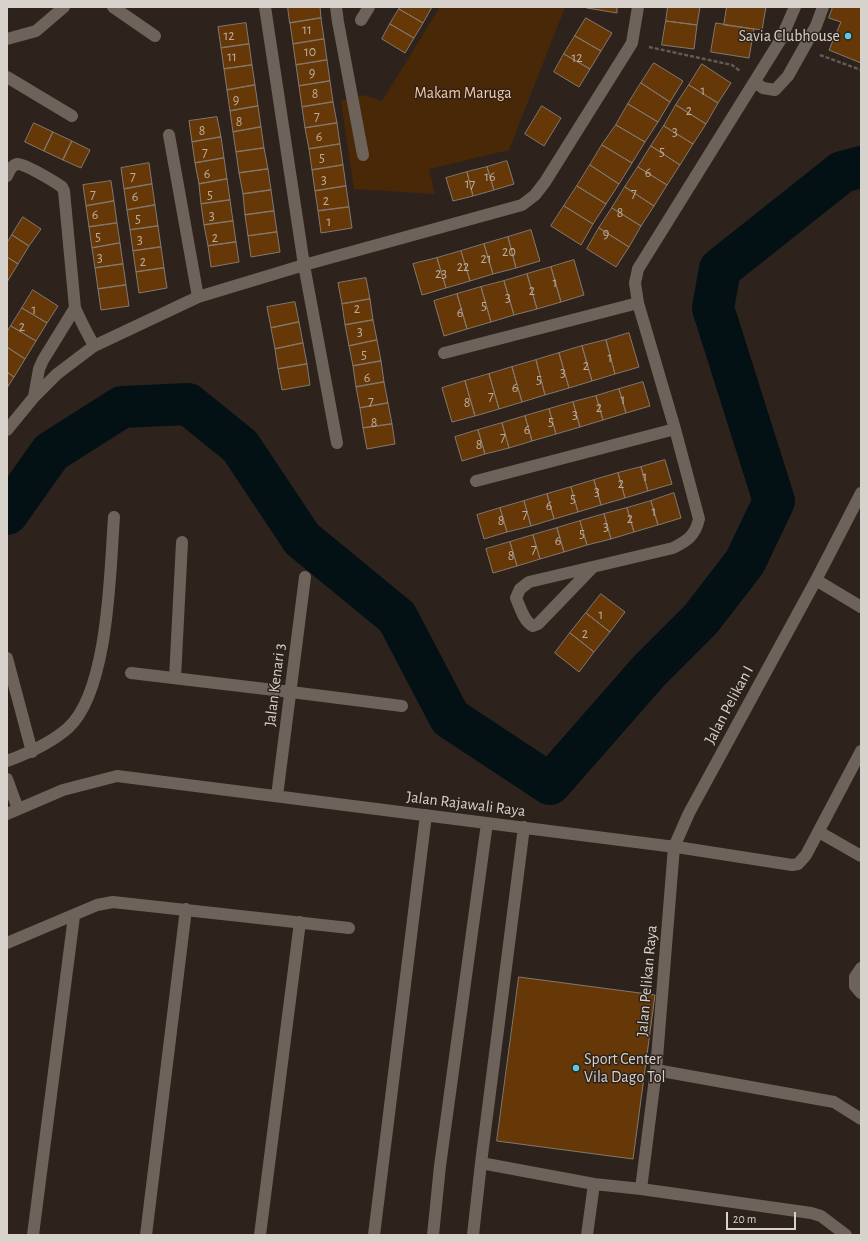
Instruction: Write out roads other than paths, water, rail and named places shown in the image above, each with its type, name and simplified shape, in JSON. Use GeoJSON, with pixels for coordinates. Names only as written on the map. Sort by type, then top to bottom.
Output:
{"type":"FeatureCollection","features":[{"type":"Feature","properties":{"kind":"street"},"geometry":{"type":"LineString","coordinates":[[7,39],[36,31],[64,7]]}},
{"type":"Feature","properties":{"kind":"street"},"geometry":{"type":"LineString","coordinates":[[113,7],[155,36]]}},
{"type":"Feature","properties":{"kind":"street"},"geometry":{"type":"LineString","coordinates":[[265,7],[304,265],[337,443]]}},
{"type":"Feature","properties":{"kind":"street"},"geometry":{"type":"LineString","coordinates":[[336,7],[363,155]]}},
{"type":"Feature","properties":{"kind":"street"},"geometry":{"type":"LineString","coordinates":[[361,20],[369,7]]}},
{"type":"Feature","properties":{"kind":"street"},"geometry":{"type":"LineString","coordinates":[[7,430],[34,396],[57,374],[94,346],[198,297],[304,265],[522,205],[535,195],[545,182],[632,43],[638,7]]}},
{"type":"Feature","properties":{"kind":"street"},"geometry":{"type":"LineString","coordinates":[[592,568],[538,624],[533,626],[527,621],[516,598],[520,589],[529,582],[673,548],[683,543],[697,528],[699,519],[675,429],[638,303],[635,283],[638,269],[782,38],[795,7]]}},
{"type":"Feature","properties":{"kind":"street"},"geometry":{"type":"LineString","coordinates":[[754,82],[763,88],[775,90],[788,76],[816,26],[823,7]]}},
{"type":"Feature","properties":{"kind":"street"},"geometry":{"type":"LineString","coordinates":[[7,77],[72,116]]}},
{"type":"Feature","properties":{"kind":"street"},"geometry":{"type":"LineString","coordinates":[[169,135],[198,297]]}},
{"type":"Feature","properties":{"kind":"street"},"geometry":{"type":"LineString","coordinates":[[7,176],[13,166],[18,164],[25,165],[62,187],[64,191],[75,308],[94,346]]}},
{"type":"Feature","properties":{"kind":"street"},"geometry":{"type":"LineString","coordinates":[[444,354],[638,303]]}},
{"type":"Feature","properties":{"kind":"street"},"geometry":{"type":"LineString","coordinates":[[34,396],[39,369],[43,360],[75,308]]}},
{"type":"Feature","properties":{"kind":"street"},"geometry":{"type":"LineString","coordinates":[[476,481],[675,429]]}},
{"type":"Feature","properties":{"kind":"street","name":"Jalan Pelikan I"},"geometry":{"type":"LineString","coordinates":[[674,847],[689,813],[816,580],[861,494]]}},
{"type":"Feature","properties":{"kind":"street"},"geometry":{"type":"LineString","coordinates":[[7,761],[32,752],[69,727],[79,714],[85,702],[95,677],[106,622],[114,517]]}},
{"type":"Feature","properties":{"kind":"street"},"geometry":{"type":"LineString","coordinates":[[175,678],[182,542]]}},
{"type":"Feature","properties":{"kind":"street","name":"Jalan Kenari 3"},"geometry":{"type":"LineString","coordinates":[[277,796],[305,577]]}},
{"type":"Feature","properties":{"kind":"street"},"geometry":{"type":"LineString","coordinates":[[816,580],[861,607]]}},
{"type":"Feature","properties":{"kind":"street"},"geometry":{"type":"LineString","coordinates":[[7,658],[32,752]]}},
{"type":"Feature","properties":{"kind":"street"},"geometry":{"type":"LineString","coordinates":[[131,673],[402,706]]}},
{"type":"Feature","properties":{"kind":"street","name":"Jalan Rajawali Raya"},"geometry":{"type":"LineString","coordinates":[[12,811],[63,790],[117,776],[487,824],[524,827],[683,848],[792,865],[798,864],[806,856],[861,751]]}},
{"type":"Feature","properties":{"kind":"street"},"geometry":{"type":"LineString","coordinates":[[7,779],[12,811]]}},
{"type":"Feature","properties":{"kind":"street"},"geometry":{"type":"LineString","coordinates":[[374,1235],[426,815]]}},
{"type":"Feature","properties":{"kind":"street"},"geometry":{"type":"LineString","coordinates":[[432,1235],[440,1166],[487,824]]}},
{"type":"Feature","properties":{"kind":"street"},"geometry":{"type":"LineString","coordinates":[[473,1235],[524,827]]}},
{"type":"Feature","properties":{"kind":"street"},"geometry":{"type":"LineString","coordinates":[[819,832],[861,856]]}},
{"type":"Feature","properties":{"kind":"street","name":"Jalan Pelikan Raya"},"geometry":{"type":"LineString","coordinates":[[641,1189],[656,1070],[674,847]]}},
{"type":"Feature","properties":{"kind":"street"},"geometry":{"type":"LineString","coordinates":[[7,944],[97,905],[113,902],[349,928]]}},
{"type":"Feature","properties":{"kind":"street"},"geometry":{"type":"LineString","coordinates":[[146,1235],[186,909]]}},
{"type":"Feature","properties":{"kind":"street"},"geometry":{"type":"LineString","coordinates":[[33,1235],[74,916]]}},
{"type":"Feature","properties":{"kind":"street"},"geometry":{"type":"LineString","coordinates":[[260,1235],[300,922]]}},
{"type":"Feature","properties":{"kind":"street"},"geometry":{"type":"LineString","coordinates":[[861,968],[855,977],[855,986],[861,993]]}},
{"type":"Feature","properties":{"kind":"street"},"geometry":{"type":"LineString","coordinates":[[656,1070],[834,1102],[861,1119]]}},
{"type":"Feature","properties":{"kind":"street"},"geometry":{"type":"LineString","coordinates":[[481,1163],[594,1184],[641,1189],[811,1213],[821,1216],[846,1235]]}},
{"type":"Feature","properties":{"kind":"street"},"geometry":{"type":"LineString","coordinates":[[587,1235],[594,1184]]}},
{"type":"Feature","properties":{"kind":"waterway"},"geometry":{"type":"LineString","coordinates":[[7,514],[51,452],[122,407],[188,404],[240,446],[302,539],[397,617],[450,718],[550,784],[649,671],[701,619],[745,562],[774,501],[713,308],[720,269],[842,172],[861,167]]}},
{"type":"Feature","properties":{"kind":"place","name":"Savia Clubhouse"},"geometry":{"type":"Point","coordinates":[848,36]}},
{"type":"Feature","properties":{"kind":"place","name":"Sport Center Vila Dago Tol"},"geometry":{"type":"Point","coordinates":[576,1068]}},
{"type":"Feature","properties":{"kind":"park label","name":"Makam Maruga"},"geometry":{"type":"Point","coordinates":[463,93]}}]}
